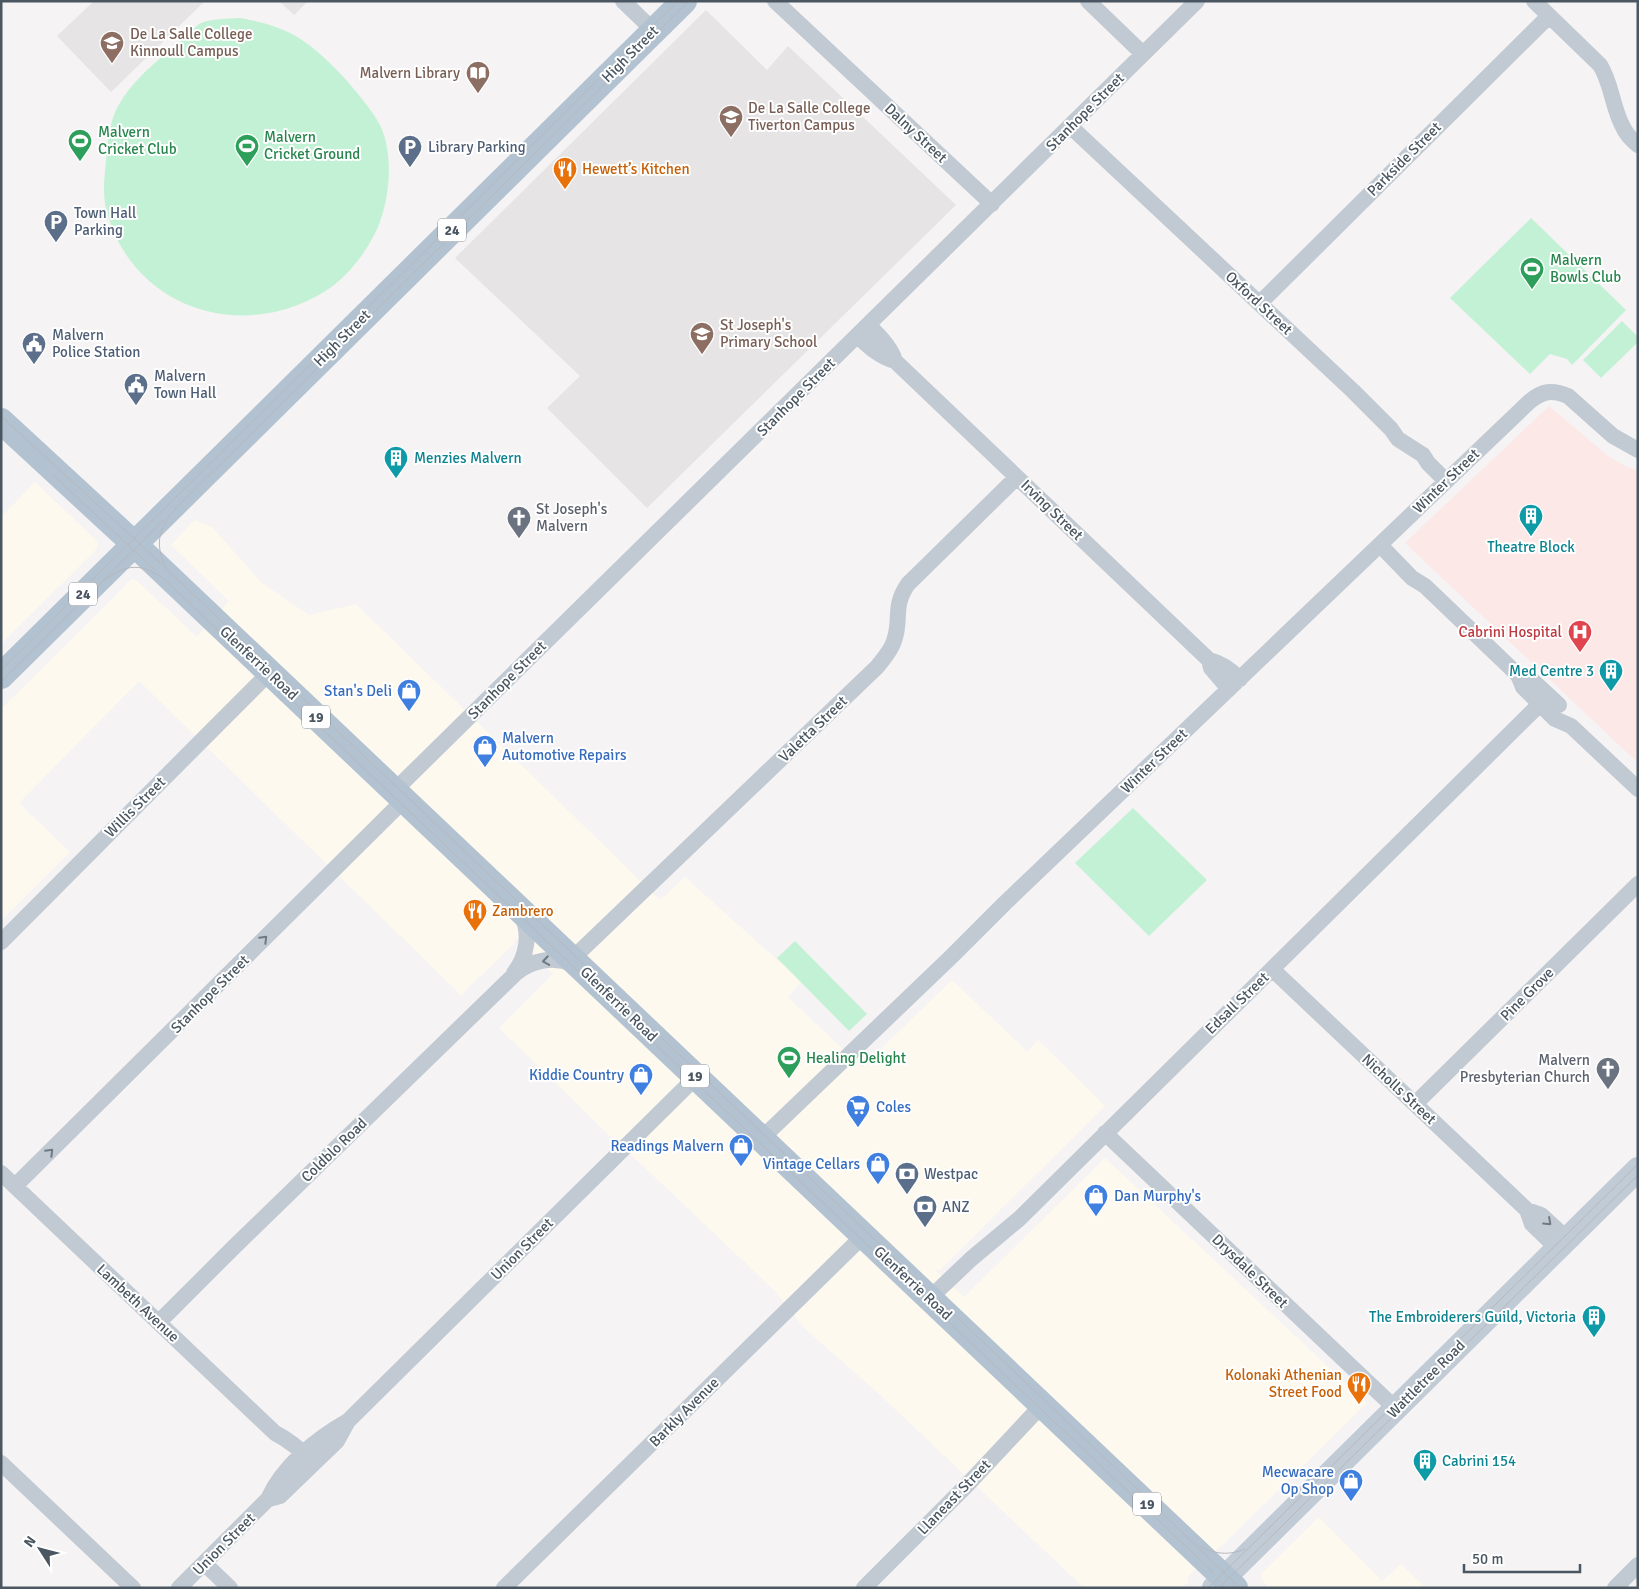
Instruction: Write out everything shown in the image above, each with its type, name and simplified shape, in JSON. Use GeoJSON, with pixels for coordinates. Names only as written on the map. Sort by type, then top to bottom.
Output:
{"type":"FeatureCollection","features":[{"type":"Feature","properties":{"kind":"main road","name":"High Street"},"geometry":{"type":"LineString","coordinates":[[1,676],[684,1]]}},
{"type":"Feature","properties":{"kind":"main road","name":"Glenferrie Road"},"geometry":{"type":"LineString","coordinates":[[1,421],[134,544],[930,1298],[1224,1584]]}},
{"type":"Feature","properties":{"kind":"main road","name":"Wattletree Road"},"geometry":{"type":"LineString","coordinates":[[1224,1584],[1395,1408],[1562,1244],[1636,1175]]}},
{"type":"Feature","properties":{"kind":"street"},"geometry":{"type":"LineString","coordinates":[[622,1],[654,31]]}},
{"type":"Feature","properties":{"kind":"street","name":"Dalny Street"},"geometry":{"type":"LineString","coordinates":[[774,1],[992,204]]}},
{"type":"Feature","properties":{"kind":"street"},"geometry":{"type":"LineString","coordinates":[[1088,1],[1143,54]]}},
{"type":"Feature","properties":{"kind":"street","name":"Stanhope Street"},"geometry":{"type":"LineString","coordinates":[[15,1186],[279,924],[399,796],[863,331],[1197,1]]}},
{"type":"Feature","properties":{"kind":"street"},"geometry":{"type":"LineString","coordinates":[[1534,1],[1600,65],[1606,74],[1616,110],[1624,129],[1638,145]]}},
{"type":"Feature","properties":{"kind":"street","name":"Parkside Street"},"geometry":{"type":"LineString","coordinates":[[1260,303],[1549,16]]}},
{"type":"Feature","properties":{"kind":"street","name":"Oxford Street"},"geometry":{"type":"LineString","coordinates":[[1071,126],[1361,398],[1391,429],[1398,439],[1423,455],[1428,463],[1446,481]]}},
{"type":"Feature","properties":{"kind":"street","name":"Irving Street"},"geometry":{"type":"LineString","coordinates":[[863,331],[868,346],[886,359],[895,361],[1209,660],[1218,662],[1228,668],[1235,684]]}},
{"type":"Feature","properties":{"kind":"street","name":"Winter Street"},"geometry":{"type":"LineString","coordinates":[[761,1139],[1528,402],[1541,393],[1552,391],[1568,396],[1613,436],[1638,450]]}},
{"type":"Feature","properties":{"kind":"street","name":"Valetta Street"},"geometry":{"type":"LineString","coordinates":[[578,965],[877,667],[887,654],[894,640],[897,627],[898,604],[908,584],[1017,477]]}},
{"type":"Feature","properties":{"kind":"street"},"geometry":{"type":"LineString","coordinates":[[1380,544],[1412,578],[1425,586],[1520,677],[1531,679],[1565,710],[1571,726]]}},
{"type":"Feature","properties":{"kind":"street","name":"Willis Street"},"geometry":{"type":"LineString","coordinates":[[1,942],[269,673]]}},
{"type":"Feature","properties":{"kind":"street"},"geometry":{"type":"LineString","coordinates":[[1520,677],[1522,688],[1555,719],[1571,726],[1638,789]]}},
{"type":"Feature","properties":{"kind":"street"},"geometry":{"type":"LineString","coordinates":[[1540,704],[1544,701],[1556,703]]}},
{"type":"Feature","properties":{"kind":"street","name":"Edsall Street"},"geometry":{"type":"LineString","coordinates":[[930,1298],[971,1259],[1019,1219],[1540,704]]}},
{"type":"Feature","properties":{"kind":"street","name":"Pine Grove"},"geometry":{"type":"LineString","coordinates":[[1415,1104],[1638,884]]}},
{"type":"Feature","properties":{"kind":"street","name":"Coldblo Road"},"geometry":{"type":"LineString","coordinates":[[510,979],[521,964],[527,941],[525,922],[518,908]]}},
{"type":"Feature","properties":{"kind":"street","name":"Coldblo Road"},"geometry":{"type":"LineString","coordinates":[[159,1322],[510,979],[525,967],[548,960],[578,965]]}},
{"type":"Feature","properties":{"kind":"street","name":"Nicholls Street"},"geometry":{"type":"LineString","coordinates":[[1272,968],[1527,1210],[1541,1214],[1562,1244]]}},
{"type":"Feature","properties":{"kind":"street","name":"Union Street"},"geometry":{"type":"LineString","coordinates":[[179,1588],[268,1500],[280,1496],[329,1432],[348,1421],[696,1077]]}},
{"type":"Feature","properties":{"kind":"street","name":"Drysdale Street"},"geometry":{"type":"LineString","coordinates":[[1105,1133],[1395,1408]]}},
{"type":"Feature","properties":{"kind":"street","name":"Lambeth Avenue"},"geometry":{"type":"LineString","coordinates":[[1,1173],[275,1433],[283,1445],[306,1462]]}},
{"type":"Feature","properties":{"kind":"street","name":"Barkly Avenue"},"geometry":{"type":"LineString","coordinates":[[504,1588],[863,1236]]}},
{"type":"Feature","properties":{"kind":"street","name":"Llaneast Street"},"geometry":{"type":"LineString","coordinates":[[864,1588],[968,1484],[1042,1405]]}},
{"type":"Feature","properties":{"kind":"street"},"geometry":{"type":"LineString","coordinates":[[1,1463],[134,1588]]}},
{"type":"Feature","properties":{"kind":"street"},"geometry":{"type":"LineString","coordinates":[[204,1563],[230,1588]]}},
{"type":"Feature","properties":{"kind":"street"},"geometry":{"type":"LineString","coordinates":[[1615,1588],[1638,1566]]}},
{"type":"Feature","properties":{"kind":"shaded area","name":"De La Salle College Kinnoull Campus"},"geometry":{"type":"Polygon","coordinates":[[[94,1],[205,1],[111,92],[57,36],[94,1]]]}},
{"type":"Feature","properties":{"kind":"shaded area","name":"De La Salle College Kinnoull Campus"},"geometry":{"type":"Polygon","coordinates":[[[279,1],[308,1],[294,15],[279,1]]]}},
{"type":"Feature","properties":{"kind":"shaded area","name":"De La Salle College Tiverton Campus"},"geometry":{"type":"Polygon","coordinates":[[[706,10],[767,70],[788,46],[956,205],[647,508],[547,408],[580,376],[455,258],[706,10]]]}},
{"type":"Feature","properties":{"kind":"shaded area","name":"Cabrini Hospital"},"geometry":{"type":"Polygon","coordinates":[[[1549,406],[1608,456],[1638,471],[1638,763],[1405,543],[1549,406]]]}},
{"type":"Feature","properties":{"kind":"shaded area"},"geometry":{"type":"Polygon","coordinates":[[[35,482],[98,542],[97,549],[1,644],[1,517],[35,482]]]}},
{"type":"Feature","properties":{"kind":"shaded area"},"geometry":{"type":"Polygon","coordinates":[[[194,520],[212,527],[262,583],[309,615],[356,604],[660,900],[685,877],[802,982],[788,997],[862,1067],[952,980],[1027,1051],[1038,1040],[1105,1106],[940,1270],[935,1270],[964,1297],[1105,1158],[1367,1403],[1227,1541],[1188,1576],[1188,1582],[1182,1588],[1084,1588],[879,1394],[803,1327],[776,1292],[612,1138],[499,1028],[553,974],[515,938],[515,943],[461,995],[139,681],[19,803],[70,852],[1,921],[1,709],[132,579],[136,580],[197,637],[229,601],[171,545],[194,520]]]}},
{"type":"Feature","properties":{"kind":"shaded area"},"geometry":{"type":"Polygon","coordinates":[[[1319,1517],[1382,1581],[1401,1564],[1426,1588],[1269,1588],[1262,1580],[1261,1574],[1319,1517]]]}},
{"type":"Feature","properties":{"kind":"green space","name":"Malvern Cricket Ground"},"geometry":{"type":"Polygon","coordinates":[[[240,18],[267,24],[292,34],[314,49],[341,75],[365,102],[380,125],[387,149],[389,176],[388,190],[378,227],[359,259],[341,279],[303,303],[269,313],[235,315],[202,310],[172,297],[145,277],[123,250],[108,216],[104,189],[107,146],[111,126],[116,111],[134,84],[149,68],[199,24],[214,20],[240,18]]]}},
{"type":"Feature","properties":{"kind":"green space","name":"Malvern Bowls Club"},"geometry":{"type":"Polygon","coordinates":[[[1531,218],[1626,310],[1572,365],[1567,359],[1550,354],[1530,374],[1450,298],[1531,218]]]}},
{"type":"Feature","properties":{"kind":"green space"},"geometry":{"type":"Polygon","coordinates":[[[1622,321],[1638,337],[1638,342],[1601,378],[1583,360],[1622,321]]]}},
{"type":"Feature","properties":{"kind":"green space"},"geometry":{"type":"Polygon","coordinates":[[[1133,808],[1207,880],[1149,936],[1075,863],[1133,808]]]}},
{"type":"Feature","properties":{"kind":"green space"},"geometry":{"type":"Polygon","coordinates":[[[795,941],[867,1014],[849,1031],[777,958],[795,941]]]}},
{"type":"Feature","properties":{"kind":"tram line"},"geometry":{"type":"LineString","coordinates":[[1,670],[678,1]]}},
{"type":"Feature","properties":{"kind":"tram line"},"geometry":{"type":"LineString","coordinates":[[166,567],[160,550],[160,535],[167,520],[178,506],[689,1]]}},
{"type":"Feature","properties":{"kind":"tram line"},"geometry":{"type":"LineString","coordinates":[[1,416],[140,544],[1058,1413],[1240,1588]]}},
{"type":"Feature","properties":{"kind":"tram line"},"geometry":{"type":"LineString","coordinates":[[53,475],[155,570]]}},
{"type":"Feature","properties":{"kind":"tram line"},"geometry":{"type":"LineString","coordinates":[[1,682],[164,520]]}},
{"type":"Feature","properties":{"kind":"tram line"},"geometry":{"type":"LineString","coordinates":[[99,585],[115,573],[131,568],[147,570],[165,580],[1213,1572]]}},
{"type":"Feature","properties":{"kind":"tram line"},"geometry":{"type":"LineString","coordinates":[[1208,1588],[1638,1164]]}},
{"type":"Feature","properties":{"kind":"tram line"},"geometry":{"type":"LineString","coordinates":[[1219,1588],[1638,1175]]}},
{"type":"Feature","properties":{"kind":"tram line"},"geometry":{"type":"LineString","coordinates":[[1199,1546],[1210,1551],[1222,1553],[1233,1553],[1245,1549]]}},
{"type":"Feature","properties":{"kind":"place","name":"De La Salle College Kinnoull Campus"},"geometry":{"type":"Point","coordinates":[112,64]}},
{"type":"Feature","properties":{"kind":"place","name":"Malvern Library"},"geometry":{"type":"Point","coordinates":[478,94]}},
{"type":"Feature","properties":{"kind":"place","name":"De La Salle College Tiverton Campus"},"geometry":{"type":"Point","coordinates":[731,138]}},
{"type":"Feature","properties":{"kind":"place","name":"Malvern Cricket Club"},"geometry":{"type":"Point","coordinates":[80,162]}},
{"type":"Feature","properties":{"kind":"place","name":"Malvern Cricket Ground"},"geometry":{"type":"Point","coordinates":[247,167]}},
{"type":"Feature","properties":{"kind":"place","name":"Library Parking"},"geometry":{"type":"Point","coordinates":[410,168]}},
{"type":"Feature","properties":{"kind":"place","name":"Hewett’s Kitchen"},"geometry":{"type":"Point","coordinates":[565,190]}},
{"type":"Feature","properties":{"kind":"place","name":"Town Hall Parking"},"geometry":{"type":"Point","coordinates":[56,243]}},
{"type":"Feature","properties":{"kind":"place","name":"Malvern Bowls Club"},"geometry":{"type":"Point","coordinates":[1532,290]}},
{"type":"Feature","properties":{"kind":"place","name":"St Joseph's Primary School"},"geometry":{"type":"Point","coordinates":[702,355]}},
{"type":"Feature","properties":{"kind":"place","name":"Malvern Police Station"},"geometry":{"type":"Point","coordinates":[34,365]}},
{"type":"Feature","properties":{"kind":"place","name":"Malvern Town Hall"},"geometry":{"type":"Point","coordinates":[136,406]}},
{"type":"Feature","properties":{"kind":"place","name":"Menzies Malvern"},"geometry":{"type":"Point","coordinates":[396,479]}},
{"type":"Feature","properties":{"kind":"place","name":"Theatre Block"},"geometry":{"type":"Point","coordinates":[1531,537]}},
{"type":"Feature","properties":{"kind":"place","name":"St Joseph's Malvern"},"geometry":{"type":"Point","coordinates":[519,539]}},
{"type":"Feature","properties":{"kind":"place","name":"Cabrini Hospital"},"geometry":{"type":"Point","coordinates":[1580,653]}},
{"type":"Feature","properties":{"kind":"place","name":"Med Centre 3"},"geometry":{"type":"Point","coordinates":[1611,692]}},
{"type":"Feature","properties":{"kind":"place","name":"Stan's Deli"},"geometry":{"type":"Point","coordinates":[409,712]}},
{"type":"Feature","properties":{"kind":"place","name":"Malvern Automotive Repairs"},"geometry":{"type":"Point","coordinates":[485,768]}},
{"type":"Feature","properties":{"kind":"place","name":"Zambrero"},"geometry":{"type":"Point","coordinates":[475,932]}},
{"type":"Feature","properties":{"kind":"place","name":"Healing Delight"},"geometry":{"type":"Point","coordinates":[789,1079]}},
{"type":"Feature","properties":{"kind":"place","name":"Malvern Presbyterian Church"},"geometry":{"type":"Point","coordinates":[1608,1090]}},
{"type":"Feature","properties":{"kind":"place","name":"Kiddie Country"},"geometry":{"type":"Point","coordinates":[641,1096]}},
{"type":"Feature","properties":{"kind":"place","name":"Coles"},"geometry":{"type":"Point","coordinates":[858,1128]}},
{"type":"Feature","properties":{"kind":"place","name":"Readings Malvern"},"geometry":{"type":"Point","coordinates":[741,1167]}},
{"type":"Feature","properties":{"kind":"place","name":"Vintage Cellars"},"geometry":{"type":"Point","coordinates":[878,1185]}},
{"type":"Feature","properties":{"kind":"place","name":"Westpac"},"geometry":{"type":"Point","coordinates":[907,1195]}},
{"type":"Feature","properties":{"kind":"place","name":"Dan Murphy's"},"geometry":{"type":"Point","coordinates":[1096,1217]}},
{"type":"Feature","properties":{"kind":"place","name":"ANZ"},"geometry":{"type":"Point","coordinates":[925,1228]}},
{"type":"Feature","properties":{"kind":"place","name":"The Embroiderers Guild, Victoria"},"geometry":{"type":"Point","coordinates":[1594,1338]}},
{"type":"Feature","properties":{"kind":"place","name":"Kolonaki Athenian Street Food"},"geometry":{"type":"Point","coordinates":[1359,1405]}},
{"type":"Feature","properties":{"kind":"place","name":"Cabrini 154"},"geometry":{"type":"Point","coordinates":[1425,1482]}},
{"type":"Feature","properties":{"kind":"place","name":"Mecwacare Op Shop"},"geometry":{"type":"Point","coordinates":[1351,1502]}}]}
